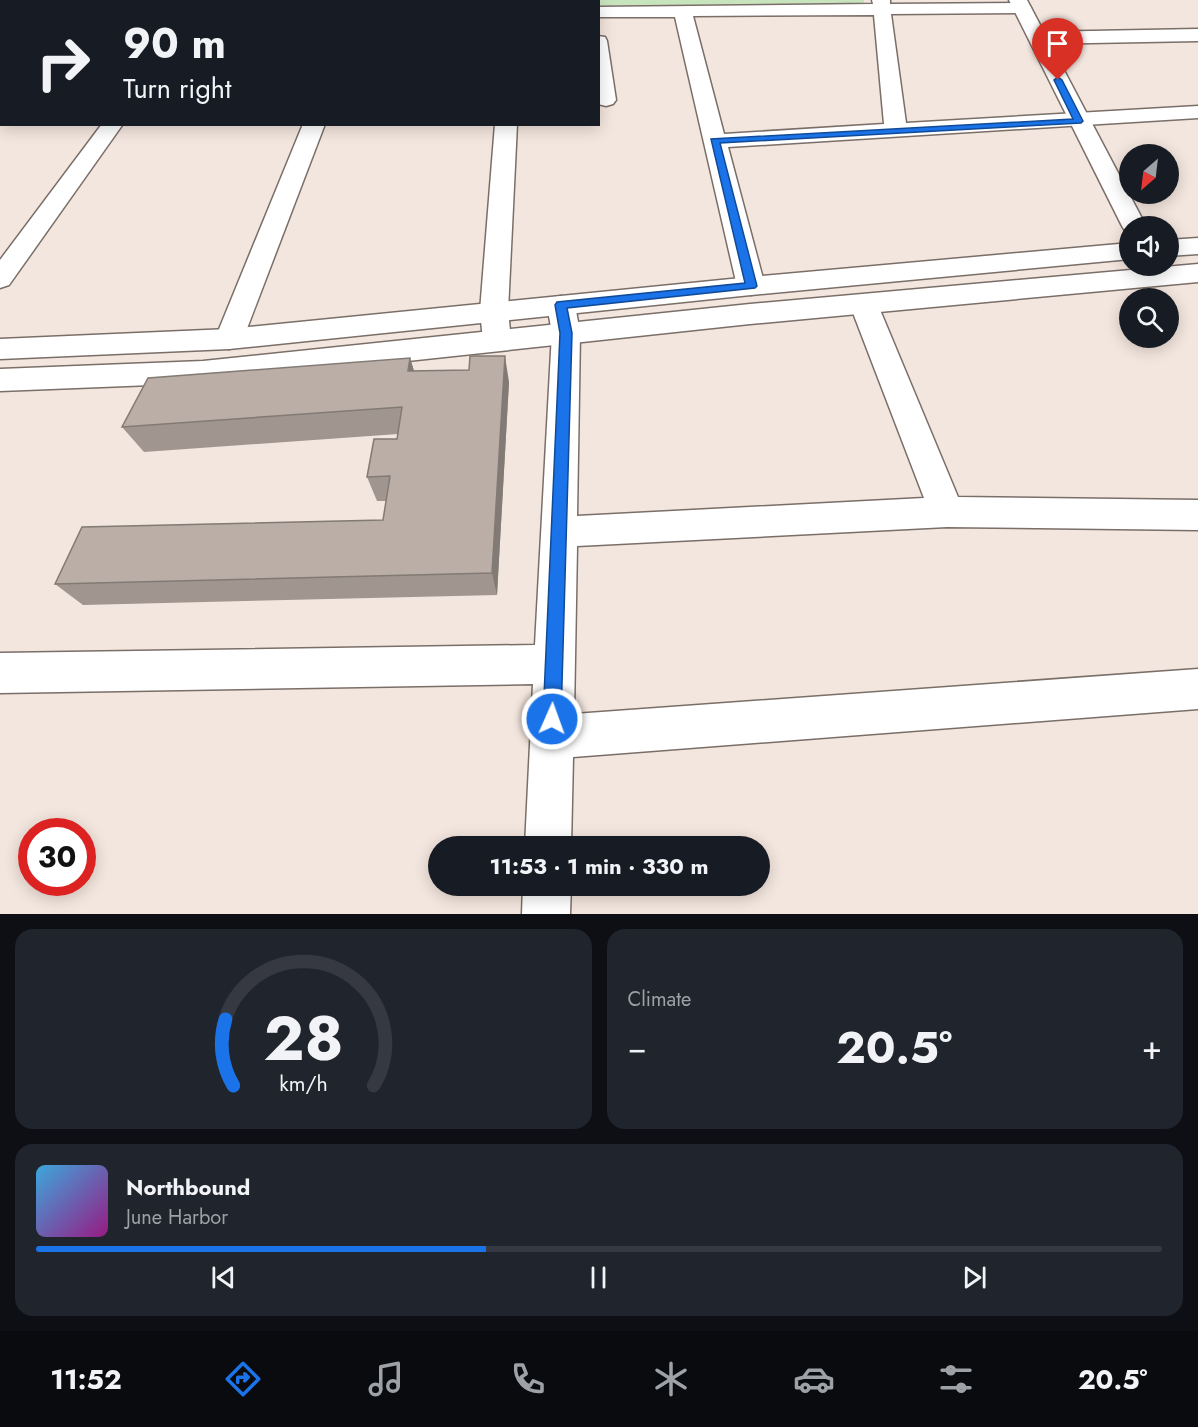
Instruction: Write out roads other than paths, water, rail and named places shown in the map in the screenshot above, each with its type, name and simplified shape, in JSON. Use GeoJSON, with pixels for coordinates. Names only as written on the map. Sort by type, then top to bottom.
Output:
{"type":"FeatureCollection","features":[{"type":"Feature","properties":{"kind":"street"},"geometry":{"type":"LineString","coordinates":[[600,12],[1020,4],[1129,216]]}},
{"type":"Feature","properties":{"kind":"street"},"geometry":{"type":"LineString","coordinates":[[881,5],[896,131]]}},
{"type":"Feature","properties":{"kind":"street"},"geometry":{"type":"LineString","coordinates":[[683,11],[751,286]]}},
{"type":"Feature","properties":{"kind":"street"},"geometry":{"type":"LineString","coordinates":[[1038,38],[1198,35]]}},
{"type":"Feature","properties":{"kind":"street"},"geometry":{"type":"LineString","coordinates":[[600,56],[606,100]]}},
{"type":"Feature","properties":{"kind":"street"},"geometry":{"type":"LineString","coordinates":[[714,141],[1078,121],[1198,112]]}},
{"type":"Feature","properties":{"kind":"street"},"geometry":{"type":"LineString","coordinates":[[0,279],[112,126]]}},
{"type":"Feature","properties":{"kind":"street"},"geometry":{"type":"LineString","coordinates":[[229,339],[313,126]]}},
{"type":"Feature","properties":{"kind":"street"},"geometry":{"type":"LineString","coordinates":[[497,340],[494,311],[506,126]]}},
{"type":"Feature","properties":{"kind":"street"},"geometry":{"type":"LineString","coordinates":[[1179,256],[1198,246]]}},
{"type":"Feature","properties":{"kind":"street"},"geometry":{"type":"LineString","coordinates":[[0,380],[202,372],[497,340],[563,319],[751,286],[1119,252]]}},
{"type":"Feature","properties":{"kind":"street"},"geometry":{"type":"LineString","coordinates":[[1179,267],[1198,273]]}},
{"type":"Feature","properties":{"kind":"street"},"geometry":{"type":"LineString","coordinates":[[0,349],[229,339],[494,311],[563,319],[750,314],[864,305],[1119,269]]}},
{"type":"Feature","properties":{"kind":"street"},"geometry":{"type":"LineString","coordinates":[[864,305],[947,512]]}},
{"type":"Feature","properties":{"kind":"street"},"geometry":{"type":"LineString","coordinates":[[548,836],[563,319]]}},
{"type":"Feature","properties":{"kind":"street"},"geometry":{"type":"LineString","coordinates":[[558,532],[947,512],[1198,515]]}},
{"type":"Feature","properties":{"kind":"street"},"geometry":{"type":"LineString","coordinates":[[0,673],[554,664]]}},
{"type":"Feature","properties":{"kind":"street"},"geometry":{"type":"LineString","coordinates":[[551,737],[1198,689]]}},
{"type":"Feature","properties":{"kind":"street"},"geometry":{"type":"LineString","coordinates":[[546,914],[547,896]]}}]}
